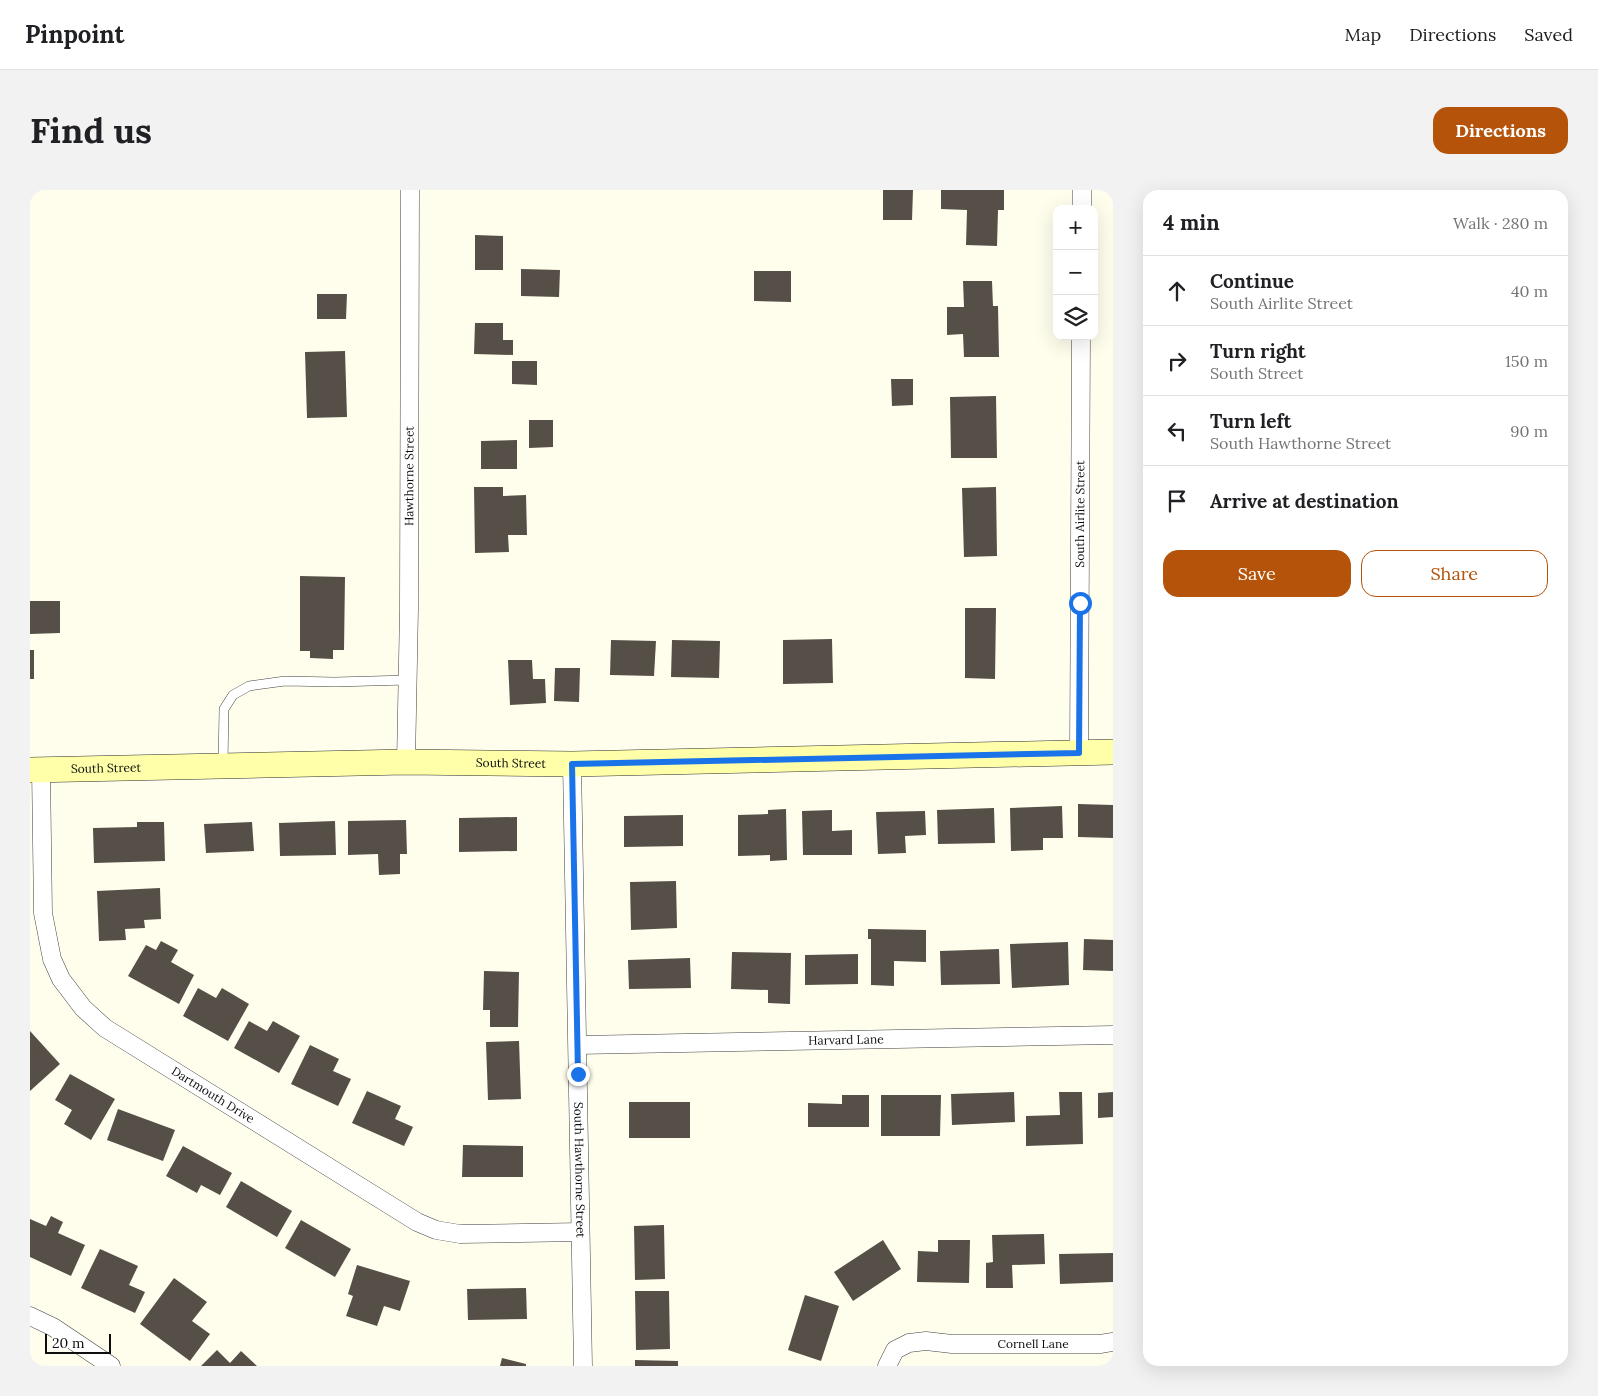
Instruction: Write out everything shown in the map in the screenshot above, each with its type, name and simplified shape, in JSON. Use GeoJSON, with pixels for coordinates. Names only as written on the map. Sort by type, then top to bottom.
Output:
{"type":"FeatureCollection","features":[{"type":"Feature","properties":{"kind":"street","name":"Hawthorne Street"},"geometry":{"type":"LineString","coordinates":[[406,762],[410,190]]}},
{"type":"Feature","properties":{"kind":"street"},"geometry":{"type":"LineString","coordinates":[[1082,190],[1082,205]]}},
{"type":"Feature","properties":{"kind":"street","name":"South Airlite Street"},"geometry":{"type":"LineString","coordinates":[[1079,753],[1081,340]]}},
{"type":"Feature","properties":{"kind":"street","name":"South Street"},"geometry":{"type":"LineString","coordinates":[[35,770],[406,762],[572,764],[1113,752]]}},
{"type":"Feature","properties":{"kind":"street","name":"South Hawthorne Street"},"geometry":{"type":"LineString","coordinates":[[572,764],[583,1366]]}},
{"type":"Feature","properties":{"kind":"street","name":"Dartmouth Drive"},"geometry":{"type":"LineString","coordinates":[[35,770],[43,913],[52,960],[61,979],[83,1008],[105,1028],[417,1222],[436,1230],[460,1234],[580,1232]]}},
{"type":"Feature","properties":{"kind":"street","name":"Harvard Lane"},"geometry":{"type":"LineString","coordinates":[[578,1045],[1113,1035]]}},
{"type":"Feature","properties":{"kind":"street"},"geometry":{"type":"LineString","coordinates":[[30,1316],[53,1327],[111,1366]]}},
{"type":"Feature","properties":{"kind":"street","name":"Cornell Lane"},"geometry":{"type":"LineString","coordinates":[[887,1366],[894,1350],[909,1342],[926,1341],[952,1344],[1100,1344],[1113,1342]]}},
{"type":"Feature","properties":{"kind":"lane"},"geometry":{"type":"LineString","coordinates":[[224,767],[224,709],[232,695],[249,686],[285,681],[408,680]]}},
{"type":"Feature","properties":{"kind":"building"},"geometry":{"type":"Polygon","coordinates":[[[883,190],[913,190],[912,220],[883,220],[883,190]]]}},
{"type":"Feature","properties":{"kind":"building"},"geometry":{"type":"Polygon","coordinates":[[[941,190],[1004,190],[1004,210],[998,210],[997,246],[966,245],[967,210],[941,209],[941,190]]]}},
{"type":"Feature","properties":{"kind":"building"},"geometry":{"type":"Polygon","coordinates":[[[475,235],[503,236],[503,270],[475,270],[475,235]]]}},
{"type":"Feature","properties":{"kind":"building"},"geometry":{"type":"Polygon","coordinates":[[[521,269],[560,270],[559,297],[521,296],[521,269]]]}},
{"type":"Feature","properties":{"kind":"building"},"geometry":{"type":"Polygon","coordinates":[[[754,271],[791,271],[791,302],[754,301],[754,271]]]}},
{"type":"Feature","properties":{"kind":"building"},"geometry":{"type":"Polygon","coordinates":[[[963,281],[992,281],[993,306],[998,306],[999,357],[964,357],[963,334],[947,335],[947,307],[964,307],[963,281]]]}},
{"type":"Feature","properties":{"kind":"building"},"geometry":{"type":"Polygon","coordinates":[[[317,294],[347,294],[346,319],[317,319],[317,294]]]}},
{"type":"Feature","properties":{"kind":"building"},"geometry":{"type":"Polygon","coordinates":[[[475,323],[503,323],[503,340],[513,340],[513,355],[474,354],[475,323]]]}},
{"type":"Feature","properties":{"kind":"building"},"geometry":{"type":"Polygon","coordinates":[[[345,351],[347,417],[307,418],[305,352],[345,351]]]}},
{"type":"Feature","properties":{"kind":"building"},"geometry":{"type":"Polygon","coordinates":[[[512,361],[537,361],[537,385],[512,384],[512,361]]]}},
{"type":"Feature","properties":{"kind":"building"},"geometry":{"type":"Polygon","coordinates":[[[891,379],[913,379],[913,405],[892,406],[891,379]]]}},
{"type":"Feature","properties":{"kind":"building"},"geometry":{"type":"Polygon","coordinates":[[[996,396],[997,458],[951,458],[950,397],[996,396]]]}},
{"type":"Feature","properties":{"kind":"building"},"geometry":{"type":"Polygon","coordinates":[[[529,420],[553,420],[553,447],[529,448],[529,420]]]}},
{"type":"Feature","properties":{"kind":"building"},"geometry":{"type":"Polygon","coordinates":[[[517,440],[517,469],[481,469],[481,441],[517,440]]]}},
{"type":"Feature","properties":{"kind":"building"},"geometry":{"type":"Polygon","coordinates":[[[474,487],[503,487],[503,496],[526,495],[527,535],[508,535],[509,552],[475,553],[474,487]]]}},
{"type":"Feature","properties":{"kind":"building"},"geometry":{"type":"Polygon","coordinates":[[[996,487],[997,556],[964,557],[962,488],[996,487]]]}},
{"type":"Feature","properties":{"kind":"building"},"geometry":{"type":"Polygon","coordinates":[[[300,576],[345,577],[344,650],[333,650],[333,659],[310,658],[310,651],[300,651],[300,576]]]}},
{"type":"Feature","properties":{"kind":"building"},"geometry":{"type":"Polygon","coordinates":[[[30,601],[60,601],[60,633],[30,634],[30,601]]]}},
{"type":"Feature","properties":{"kind":"building"},"geometry":{"type":"Polygon","coordinates":[[[965,608],[996,608],[995,679],[965,678],[965,608]]]}},
{"type":"Feature","properties":{"kind":"building"},"geometry":{"type":"Polygon","coordinates":[[[832,639],[833,683],[783,684],[783,640],[832,639]]]}},
{"type":"Feature","properties":{"kind":"building"},"geometry":{"type":"Polygon","coordinates":[[[611,640],[656,641],[654,676],[610,675],[611,640]]]}},
{"type":"Feature","properties":{"kind":"building"},"geometry":{"type":"Polygon","coordinates":[[[672,640],[720,641],[719,678],[671,677],[672,640]]]}},
{"type":"Feature","properties":{"kind":"building"},"geometry":{"type":"Polygon","coordinates":[[[30,650],[34,650],[34,679],[30,679],[30,650]]]}},
{"type":"Feature","properties":{"kind":"building"},"geometry":{"type":"Polygon","coordinates":[[[508,660],[532,660],[533,679],[545,679],[546,703],[510,705],[508,660]]]}},
{"type":"Feature","properties":{"kind":"building"},"geometry":{"type":"Polygon","coordinates":[[[555,668],[580,668],[579,702],[554,701],[555,668]]]}},
{"type":"Feature","properties":{"kind":"building"},"geometry":{"type":"Polygon","coordinates":[[[1078,804],[1113,805],[1113,838],[1078,837],[1078,804]]]}},
{"type":"Feature","properties":{"kind":"building"},"geometry":{"type":"Polygon","coordinates":[[[1062,806],[1063,838],[1043,838],[1043,850],[1011,851],[1010,808],[1062,806]]]}},
{"type":"Feature","properties":{"kind":"building"},"geometry":{"type":"Polygon","coordinates":[[[994,808],[995,843],[938,844],[937,810],[994,808]]]}},
{"type":"Feature","properties":{"kind":"building"},"geometry":{"type":"Polygon","coordinates":[[[786,809],[787,860],[770,861],[770,855],[738,856],[738,815],[768,814],[768,810],[786,809]]]}},
{"type":"Feature","properties":{"kind":"building"},"geometry":{"type":"Polygon","coordinates":[[[832,810],[832,831],[852,830],[852,855],[803,855],[802,811],[832,810]]]}},
{"type":"Feature","properties":{"kind":"building"},"geometry":{"type":"Polygon","coordinates":[[[925,811],[926,835],[905,836],[906,853],[878,854],[876,812],[925,811]]]}},
{"type":"Feature","properties":{"kind":"building"},"geometry":{"type":"Polygon","coordinates":[[[683,815],[683,846],[624,847],[624,816],[683,815]]]}},
{"type":"Feature","properties":{"kind":"building"},"geometry":{"type":"Polygon","coordinates":[[[517,817],[517,851],[459,852],[459,818],[517,817]]]}},
{"type":"Feature","properties":{"kind":"building"},"geometry":{"type":"Polygon","coordinates":[[[406,820],[407,854],[400,854],[400,874],[379,875],[378,854],[348,855],[348,821],[406,820]]]}},
{"type":"Feature","properties":{"kind":"building"},"geometry":{"type":"Polygon","coordinates":[[[335,821],[336,855],[280,856],[279,823],[335,821]]]}},
{"type":"Feature","properties":{"kind":"building"},"geometry":{"type":"Polygon","coordinates":[[[137,822],[164,822],[165,861],[94,863],[93,828],[137,827],[137,822]]]}},
{"type":"Feature","properties":{"kind":"building"},"geometry":{"type":"Polygon","coordinates":[[[252,822],[254,851],[206,853],[204,824],[252,822]]]}},
{"type":"Feature","properties":{"kind":"building"},"geometry":{"type":"Polygon","coordinates":[[[676,881],[677,928],[631,930],[630,882],[676,881]]]}},
{"type":"Feature","properties":{"kind":"building"},"geometry":{"type":"Polygon","coordinates":[[[160,888],[161,919],[144,920],[145,928],[125,929],[126,940],[99,941],[97,891],[160,888]]]}},
{"type":"Feature","properties":{"kind":"building"},"geometry":{"type":"Polygon","coordinates":[[[868,929],[926,930],[926,962],[894,961],[894,986],[871,985],[871,939],[868,939],[868,929]]]}},
{"type":"Feature","properties":{"kind":"building"},"geometry":{"type":"Polygon","coordinates":[[[1084,939],[1113,940],[1113,971],[1083,970],[1084,939]]]}},
{"type":"Feature","properties":{"kind":"building"},"geometry":{"type":"Polygon","coordinates":[[[161,941],[178,950],[171,962],[194,975],[179,1004],[128,976],[146,945],[156,950],[161,941]]]}},
{"type":"Feature","properties":{"kind":"building"},"geometry":{"type":"Polygon","coordinates":[[[1068,942],[1069,985],[1012,988],[1010,944],[1068,942]]]}},
{"type":"Feature","properties":{"kind":"building"},"geometry":{"type":"Polygon","coordinates":[[[999,949],[1000,984],[941,985],[940,951],[999,949]]]}},
{"type":"Feature","properties":{"kind":"building"},"geometry":{"type":"Polygon","coordinates":[[[732,952],[791,953],[790,1004],[768,1003],[768,990],[731,989],[732,952]]]}},
{"type":"Feature","properties":{"kind":"building"},"geometry":{"type":"Polygon","coordinates":[[[858,954],[858,984],[805,985],[805,955],[858,954]]]}},
{"type":"Feature","properties":{"kind":"building"},"geometry":{"type":"Polygon","coordinates":[[[690,958],[691,988],[629,989],[628,960],[690,958]]]}},
{"type":"Feature","properties":{"kind":"building"},"geometry":{"type":"Polygon","coordinates":[[[484,971],[519,972],[518,1027],[490,1027],[490,1010],[483,1010],[484,971]]]}},
{"type":"Feature","properties":{"kind":"building"},"geometry":{"type":"Polygon","coordinates":[[[198,988],[216,998],[222,988],[249,1004],[228,1041],[183,1016],[198,988]]]}},
{"type":"Feature","properties":{"kind":"building"},"geometry":{"type":"Polygon","coordinates":[[[249,1021],[267,1031],[273,1021],[300,1036],[279,1073],[234,1048],[249,1021]]]}},
{"type":"Feature","properties":{"kind":"building"},"geometry":{"type":"Polygon","coordinates":[[[30,1031],[60,1064],[30,1091],[30,1031]]]}},
{"type":"Feature","properties":{"kind":"building"},"geometry":{"type":"Polygon","coordinates":[[[519,1041],[521,1099],[488,1100],[486,1042],[519,1041]]]}},
{"type":"Feature","properties":{"kind":"building"},"geometry":{"type":"Polygon","coordinates":[[[310,1045],[339,1059],[333,1071],[351,1079],[338,1106],[291,1084],[310,1045]]]}},
{"type":"Feature","properties":{"kind":"building"},"geometry":{"type":"Polygon","coordinates":[[[70,1074],[115,1099],[91,1140],[64,1124],[72,1110],[55,1100],[70,1074]]]}},
{"type":"Feature","properties":{"kind":"building"},"geometry":{"type":"Polygon","coordinates":[[[367,1091],[401,1106],[395,1119],[413,1127],[404,1146],[352,1123],[367,1091]]]}},
{"type":"Feature","properties":{"kind":"building"},"geometry":{"type":"Polygon","coordinates":[[[1014,1092],[1015,1122],[952,1125],[951,1094],[1014,1092]]]}},
{"type":"Feature","properties":{"kind":"building"},"geometry":{"type":"Polygon","coordinates":[[[1059,1092],[1082,1092],[1083,1144],[1026,1146],[1026,1116],[1060,1115],[1059,1092]]]}},
{"type":"Feature","properties":{"kind":"building"},"geometry":{"type":"Polygon","coordinates":[[[1113,1092],[1113,1117],[1098,1118],[1098,1093],[1113,1092]]]}},
{"type":"Feature","properties":{"kind":"building"},"geometry":{"type":"Polygon","coordinates":[[[842,1095],[869,1095],[869,1127],[808,1127],[808,1103],[842,1104],[842,1095]]]}},
{"type":"Feature","properties":{"kind":"building"},"geometry":{"type":"Polygon","coordinates":[[[881,1095],[941,1095],[940,1136],[881,1136],[881,1095]]]}},
{"type":"Feature","properties":{"kind":"building"},"geometry":{"type":"Polygon","coordinates":[[[629,1102],[690,1102],[690,1138],[629,1138],[629,1102]]]}},
{"type":"Feature","properties":{"kind":"building"},"geometry":{"type":"Polygon","coordinates":[[[118,1109],[175,1130],[163,1161],[107,1140],[118,1109]]]}},
{"type":"Feature","properties":{"kind":"building"},"geometry":{"type":"Polygon","coordinates":[[[463,1145],[523,1146],[523,1177],[462,1177],[463,1145]]]}},
{"type":"Feature","properties":{"kind":"building"},"geometry":{"type":"Polygon","coordinates":[[[183,1146],[232,1173],[220,1195],[201,1185],[197,1193],[166,1176],[183,1146]]]}},
{"type":"Feature","properties":{"kind":"building"},"geometry":{"type":"Polygon","coordinates":[[[241,1181],[292,1211],[277,1237],[226,1207],[241,1181]]]}},
{"type":"Feature","properties":{"kind":"building"},"geometry":{"type":"Polygon","coordinates":[[[51,1216],[63,1222],[58,1233],[85,1245],[71,1276],[30,1257],[30,1219],[46,1226],[51,1216]]]}},
{"type":"Feature","properties":{"kind":"building"},"geometry":{"type":"Polygon","coordinates":[[[301,1220],[351,1249],[335,1277],[285,1248],[301,1220]]]}},
{"type":"Feature","properties":{"kind":"building"},"geometry":{"type":"Polygon","coordinates":[[[664,1225],[665,1279],[635,1280],[634,1226],[664,1225]]]}},
{"type":"Feature","properties":{"kind":"building"},"geometry":{"type":"Polygon","coordinates":[[[1044,1234],[1045,1264],[1012,1265],[1013,1288],[986,1288],[986,1263],[993,1262],[992,1235],[1044,1234]]]}},
{"type":"Feature","properties":{"kind":"building"},"geometry":{"type":"Polygon","coordinates":[[[883,1240],[901,1269],[853,1301],[834,1272],[883,1240]]]}},
{"type":"Feature","properties":{"kind":"building"},"geometry":{"type":"Polygon","coordinates":[[[938,1240],[970,1240],[969,1283],[917,1282],[918,1251],[938,1252],[938,1240]]]}},
{"type":"Feature","properties":{"kind":"building"},"geometry":{"type":"Polygon","coordinates":[[[100,1249],[138,1266],[129,1285],[145,1292],[135,1313],[81,1288],[100,1249]]]}},
{"type":"Feature","properties":{"kind":"building"},"geometry":{"type":"Polygon","coordinates":[[[1113,1253],[1113,1282],[1060,1284],[1059,1254],[1113,1253]]]}},
{"type":"Feature","properties":{"kind":"building"},"geometry":{"type":"Polygon","coordinates":[[[357,1265],[410,1281],[400,1311],[384,1306],[377,1326],[346,1316],[353,1296],[348,1294],[357,1265]]]}},
{"type":"Feature","properties":{"kind":"building"},"geometry":{"type":"Polygon","coordinates":[[[174,1278],[207,1302],[192,1321],[210,1334],[190,1361],[140,1324],[174,1278]]]}},
{"type":"Feature","properties":{"kind":"building"},"geometry":{"type":"Polygon","coordinates":[[[526,1288],[527,1319],[468,1320],[467,1289],[526,1288]]]}},
{"type":"Feature","properties":{"kind":"building"},"geometry":{"type":"Polygon","coordinates":[[[635,1291],[669,1291],[670,1349],[636,1350],[635,1291]]]}},
{"type":"Feature","properties":{"kind":"building"},"geometry":{"type":"Polygon","coordinates":[[[805,1295],[839,1306],[821,1361],[788,1350],[805,1295]]]}},
{"type":"Feature","properties":{"kind":"building"},"geometry":{"type":"Polygon","coordinates":[[[217,1350],[230,1363],[241,1351],[257,1366],[201,1366],[217,1350]]]}},
{"type":"Feature","properties":{"kind":"building"},"geometry":{"type":"Polygon","coordinates":[[[502,1358],[526,1364],[526,1366],[500,1366],[502,1358]]]}},
{"type":"Feature","properties":{"kind":"building"},"geometry":{"type":"Polygon","coordinates":[[[635,1360],[678,1361],[678,1366],[635,1366],[635,1360]]]}},
{"type":"Feature","properties":{"kind":"route"},"geometry":{"type":"LineString","coordinates":[[578,1074],[572,764],[1079,753],[1080,603]]}}]}
